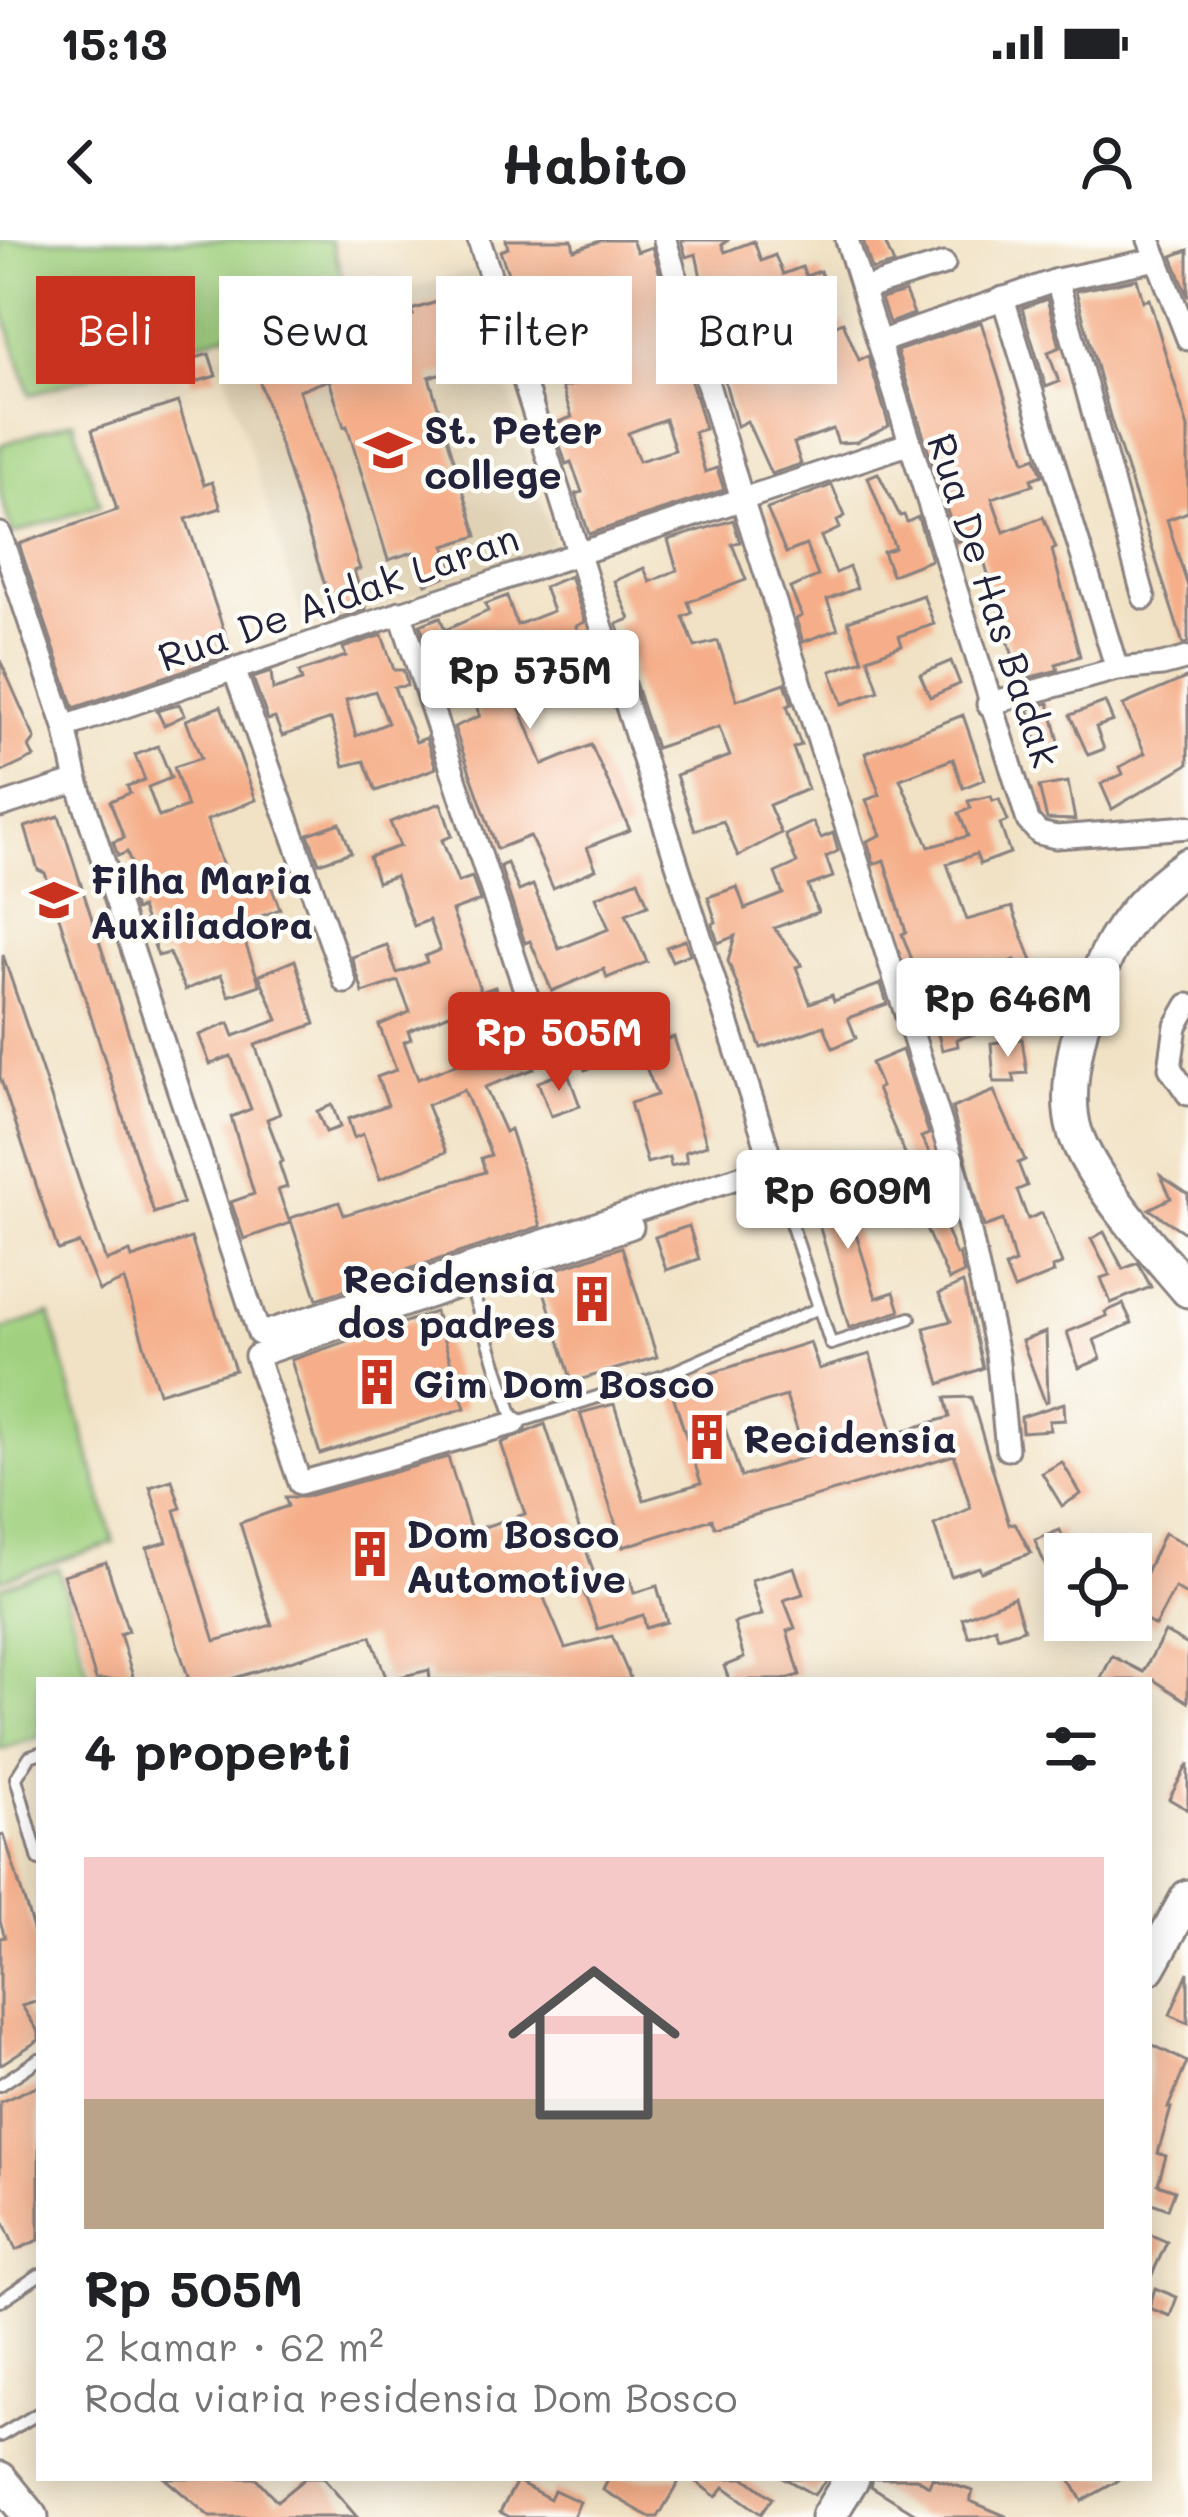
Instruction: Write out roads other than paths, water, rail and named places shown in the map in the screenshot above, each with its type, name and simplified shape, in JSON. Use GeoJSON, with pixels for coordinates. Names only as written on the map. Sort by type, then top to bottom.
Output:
{"type":"FeatureCollection","features":[{"type":"Feature","properties":{"kind":"main road"},"geometry":{"type":"LineString","coordinates":[[1188,865],[1154,889],[1108,952],[1078,1046],[1071,1097],[1076,1136],[1090,1162],[1188,1290]]}},
{"type":"Feature","properties":{"kind":"main road"},"geometry":{"type":"LineString","coordinates":[[1152,1962],[1188,1897]]}},
{"type":"Feature","properties":{"kind":"main road"},"geometry":{"type":"LineString","coordinates":[[0,2479],[31,2517]]}},
{"type":"Feature","properties":{"kind":"main road"},"geometry":{"type":"LineString","coordinates":[[828,2517],[850,2481]]}},
{"type":"Feature","properties":{"kind":"street"},"geometry":{"type":"LineString","coordinates":[[479,240],[774,1172]]}},
{"type":"Feature","properties":{"kind":"street"},"geometry":{"type":"LineString","coordinates":[[665,240],[742,500],[957,1174],[998,1354],[1007,1450]]}},
{"type":"Feature","properties":{"kind":"street","name":"Rua De Has Badak"},"geometry":{"type":"LineString","coordinates":[[847,240],[1028,821],[1039,833],[1056,838],[1188,826]]}},
{"type":"Feature","properties":{"kind":"street"},"geometry":{"type":"LineString","coordinates":[[879,342],[1153,249],[1188,339]]}},
{"type":"Feature","properties":{"kind":"street"},"geometry":{"type":"LineString","coordinates":[[863,289],[944,264]]}},
{"type":"Feature","properties":{"kind":"street"},"geometry":{"type":"LineString","coordinates":[[1057,280],[1144,598]]}},
{"type":"Feature","properties":{"kind":"street"},"geometry":{"type":"LineString","coordinates":[[1004,298],[1117,669]]}},
{"type":"Feature","properties":{"kind":"street","name":"Rua De Aidak Laran"},"geometry":{"type":"LineString","coordinates":[[65,727],[908,444]]}},
{"type":"Feature","properties":{"kind":"street"},"geometry":{"type":"LineString","coordinates":[[0,534],[259,1334],[467,1275]]}},
{"type":"Feature","properties":{"kind":"street"},"geometry":{"type":"LineString","coordinates":[[400,611],[534,1017]]}},
{"type":"Feature","properties":{"kind":"street"},"geometry":{"type":"LineString","coordinates":[[988,704],[1117,669],[1188,658]]}},
{"type":"Feature","properties":{"kind":"street"},"geometry":{"type":"LineString","coordinates":[[234,669],[345,982]]}},
{"type":"Feature","properties":{"kind":"street"},"geometry":{"type":"LineString","coordinates":[[0,806],[77,781]]}},
{"type":"Feature","properties":{"kind":"street"},"geometry":{"type":"LineString","coordinates":[[1188,1005],[1175,1026],[1171,1068],[1188,1094]]}},
{"type":"Feature","properties":{"kind":"street"},"geometry":{"type":"LineString","coordinates":[[515,1423],[300,1484],[256,1356],[467,1275],[774,1172],[799,1169]]}},
{"type":"Feature","properties":{"kind":"lane"},"geometry":{"type":"LineString","coordinates":[[774,1172],[831,1344],[910,1318]]}},
{"type":"Feature","properties":{"kind":"lane"},"geometry":{"type":"LineString","coordinates":[[467,1275],[515,1423],[664,1376],[819,1308]]}},
{"type":"Feature","properties":{"kind":"lane"},"geometry":{"type":"LineString","coordinates":[[36,1755],[30,1756],[16,1778],[36,1849]]}},
{"type":"Feature","properties":{"kind":"lane"},"geometry":{"type":"LineString","coordinates":[[0,2085],[36,2061]]}},
{"type":"Feature","properties":{"kind":"lane"},"geometry":{"type":"LineString","coordinates":[[0,2301],[36,2278]]}},
{"type":"Feature","properties":{"kind":"lane"},"geometry":{"type":"LineString","coordinates":[[0,2436],[36,2415]]}},
{"type":"Feature","properties":{"kind":"place","name":"St. Peter college"},"geometry":{"type":"Point","coordinates":[388,450]}},
{"type":"Feature","properties":{"kind":"place","name":"Filha Maria Auxiliadora"},"geometry":{"type":"Point","coordinates":[54,900]}},
{"type":"Feature","properties":{"kind":"place","name":"Recidensia dos padres"},"geometry":{"type":"Point","coordinates":[592,1299]}},
{"type":"Feature","properties":{"kind":"place","name":"Gim Dom Bosco"},"geometry":{"type":"Point","coordinates":[377,1382]}},
{"type":"Feature","properties":{"kind":"place","name":"Recidensia"},"geometry":{"type":"Point","coordinates":[707,1437]}},
{"type":"Feature","properties":{"kind":"place","name":"Dom Bosco Automotive"},"geometry":{"type":"Point","coordinates":[370,1554]}}]}
